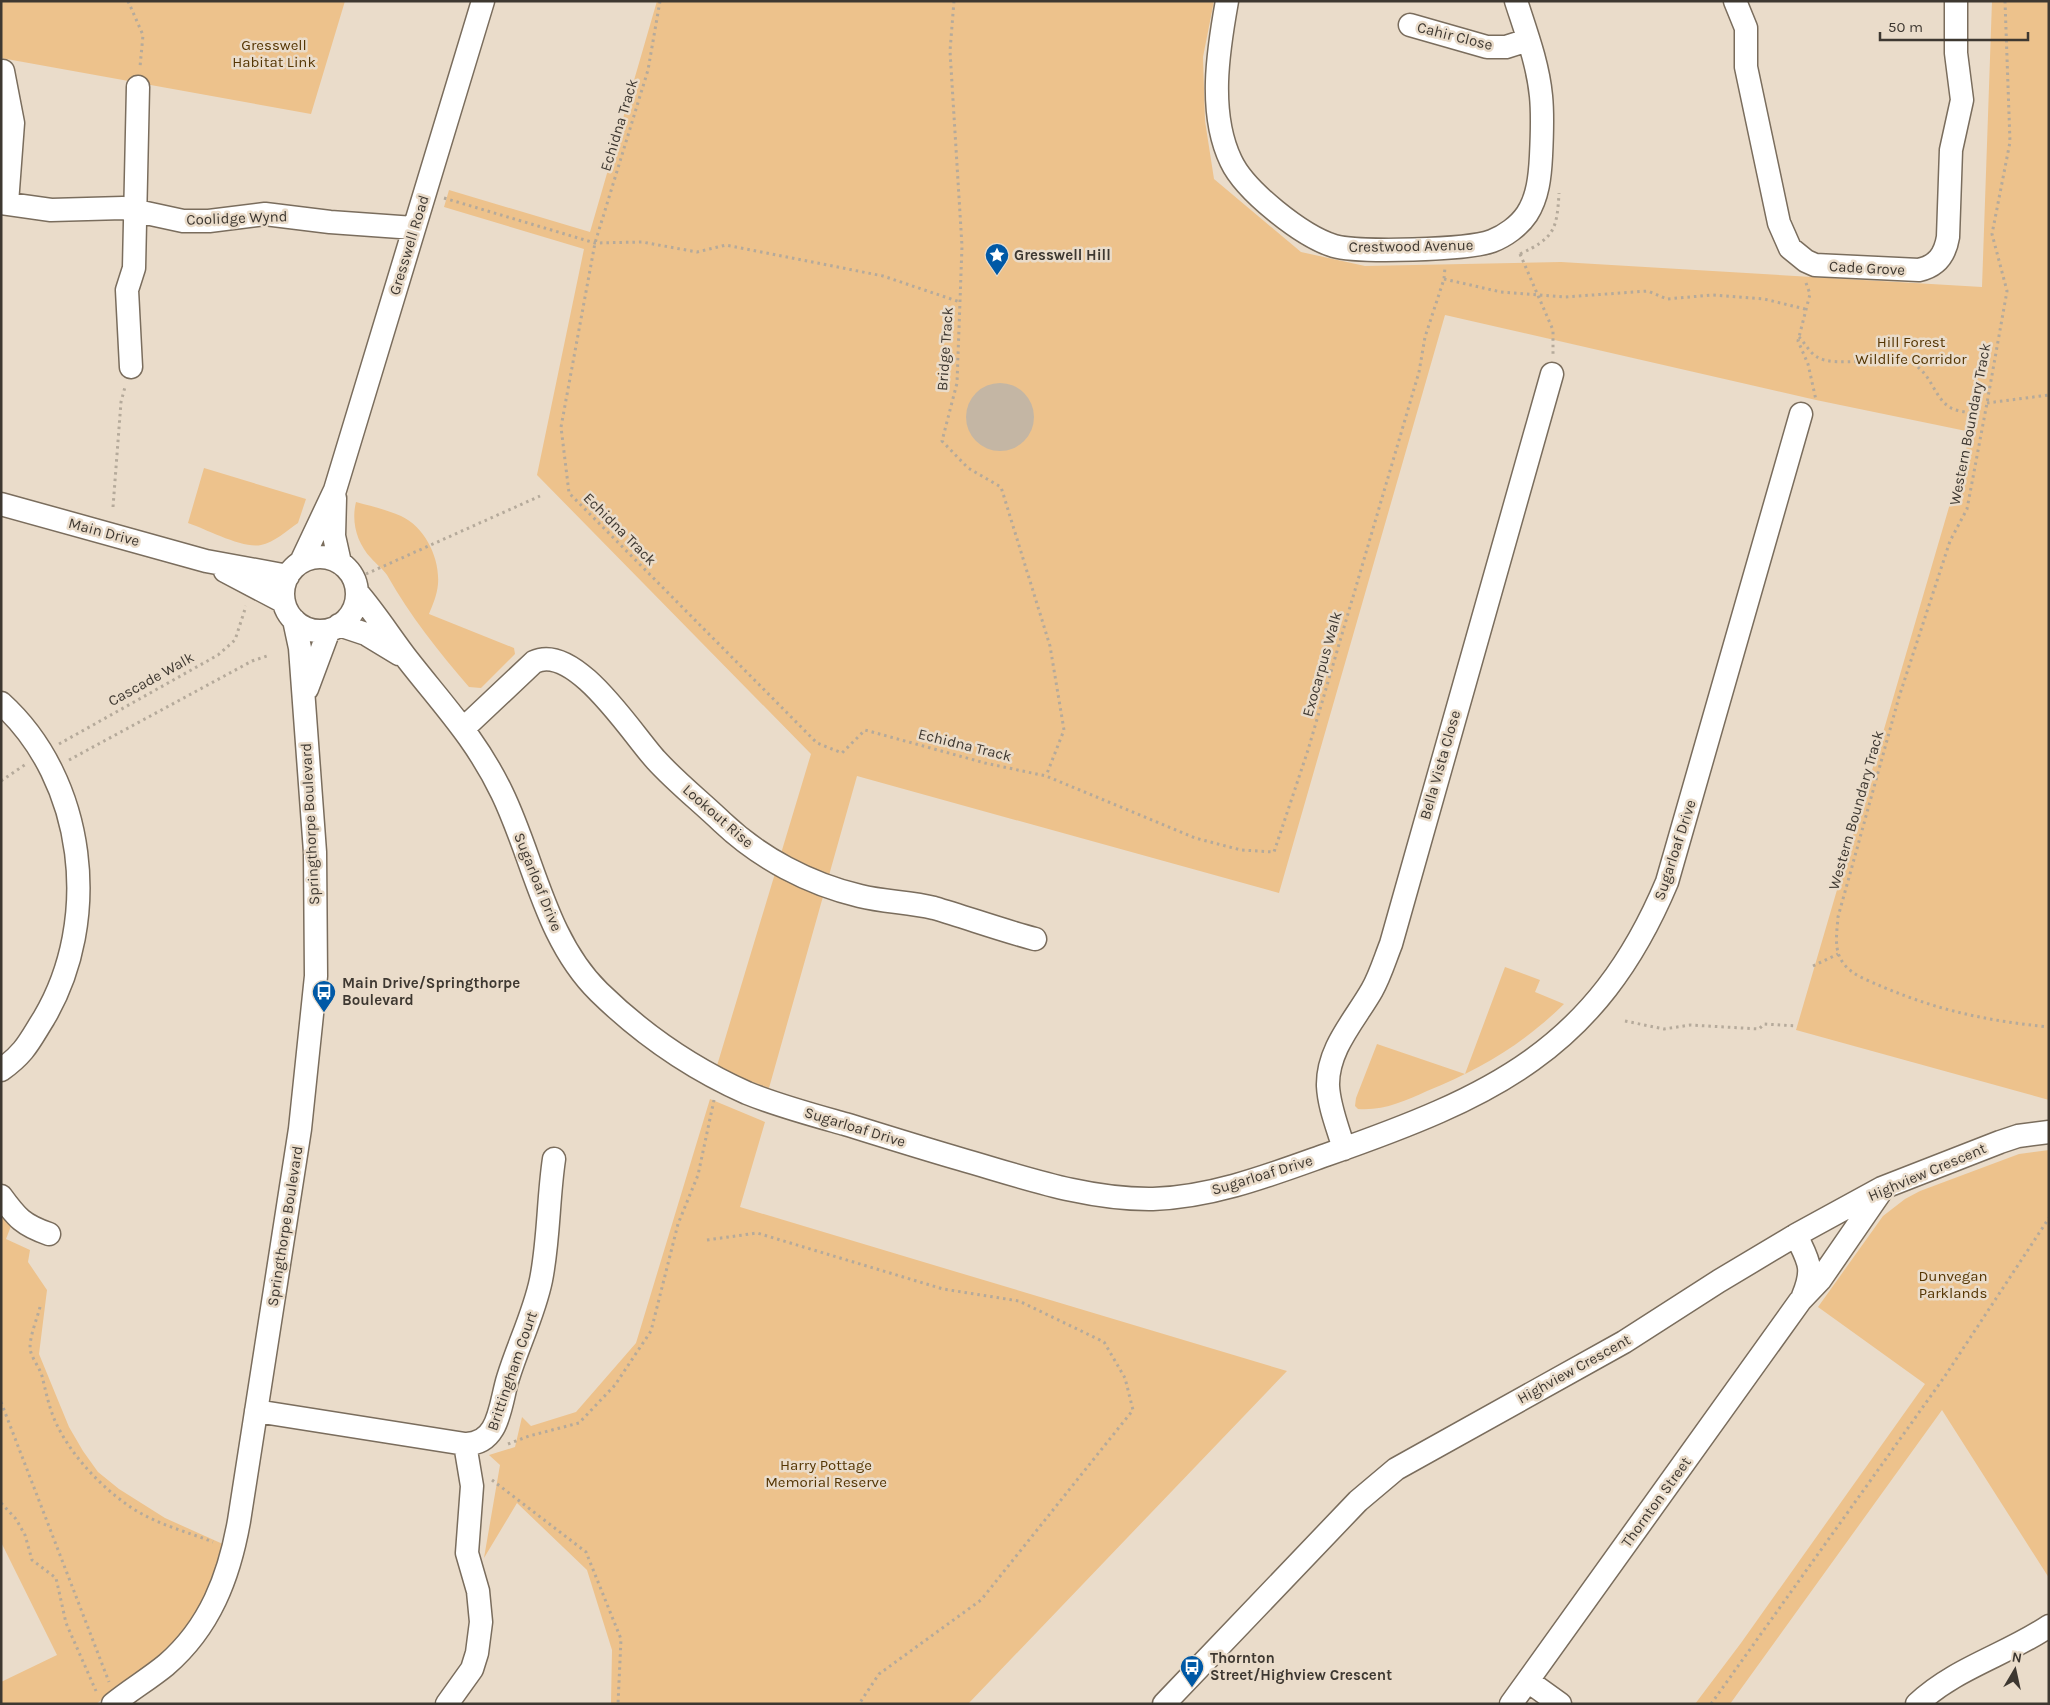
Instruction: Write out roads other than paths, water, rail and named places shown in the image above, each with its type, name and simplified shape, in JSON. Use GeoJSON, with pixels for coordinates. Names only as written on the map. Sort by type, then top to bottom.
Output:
{"type":"FeatureCollection","features":[{"type":"Feature","properties":{"kind":"street","name":"Gresswell Road"},"geometry":{"type":"LineString","coordinates":[[295,569],[335,490],[483,1]]}},
{"type":"Feature","properties":{"kind":"street","name":"Crestwood Avenue"},"geometry":{"type":"LineString","coordinates":[[1228,1],[1218,52],[1217,81],[1224,141],[1231,161],[1256,194],[1295,226],[1330,244],[1355,250],[1444,248],[1479,245],[1500,238],[1523,219],[1532,205],[1539,184],[1542,95],[1516,1]]}},
{"type":"Feature","properties":{"kind":"street","name":"Cade Grove"},"geometry":{"type":"LineString","coordinates":[[1735,1],[1746,28],[1746,67],[1779,223],[1790,248],[1806,261],[1824,266],[1919,270],[1929,268],[1943,255],[1948,237],[1952,150],[1962,100],[1955,36],[1956,1]]}},
{"type":"Feature","properties":{"kind":"street","name":"Cahir Close"},"geometry":{"type":"LineString","coordinates":[[1410,25],[1487,47],[1506,47],[1528,40]]}},
{"type":"Feature","properties":{"kind":"street"},"geometry":{"type":"LineString","coordinates":[[3,71],[13,123],[4,203]]}},
{"type":"Feature","properties":{"kind":"street"},"geometry":{"type":"LineString","coordinates":[[131,367],[127,290],[134,268],[138,88]]}},
{"type":"Feature","properties":{"kind":"street","name":"Coolidge Wynd"},"geometry":{"type":"LineString","coordinates":[[4,203],[51,210],[113,207],[183,221],[209,221],[248,216],[281,215],[324,222],[414,228]]}},
{"type":"Feature","properties":{"kind":"street","name":"Bella Vista Close"},"geometry":{"type":"LineString","coordinates":[[1344,1149],[1330,1102],[1328,1085],[1330,1066],[1342,1038],[1374,987],[1391,944],[1552,374]]}},
{"type":"Feature","properties":{"kind":"street","name":"Sugarloaf Drive"},"geometry":{"type":"LineString","coordinates":[[350,578],[408,660],[464,728],[502,794],[546,908],[581,972],[625,1016],[656,1040],[719,1078],[748,1093],[811,1115],[1079,1192],[1100,1196],[1152,1199],[1208,1192],[1268,1176],[1344,1149],[1455,1105],[1521,1069],[1546,1051],[1592,1008],[1628,960],[1647,929],[1672,867],[1802,414]]}},
{"type":"Feature","properties":{"kind":"street","name":"Gresswell Road"},"geometry":{"type":"LineString","coordinates":[[335,490],[334,536],[350,578]]}},
{"type":"Feature","properties":{"kind":"street","name":"Main Drive"},"geometry":{"type":"LineString","coordinates":[[1,504],[206,561],[295,569]]}},
{"type":"Feature","properties":{"kind":"street"},"geometry":{"type":"LineString","coordinates":[[321,557],[350,578],[352,611],[334,628],[317,630],[305,627],[289,611],[284,584],[295,569],[321,557]]}},
{"type":"Feature","properties":{"kind":"street","name":"Main Drive"},"geometry":{"type":"LineString","coordinates":[[206,561],[289,611]]}},
{"type":"Feature","properties":{"kind":"street","name":"Springthorpe Boulevard"},"geometry":{"type":"LineString","coordinates":[[109,1698],[164,1666],[180,1651],[208,1615],[219,1596],[233,1551],[306,1089],[316,976],[315,852],[304,700],[300,648],[289,611]]}},
{"type":"Feature","properties":{"kind":"street","name":"Sugarloaf Drive"},"geometry":{"type":"LineString","coordinates":[[334,628],[366,634],[408,660]]}},
{"type":"Feature","properties":{"kind":"street","name":"Springthorpe Boulevard"},"geometry":{"type":"LineString","coordinates":[[304,700],[334,628]]}},
{"type":"Feature","properties":{"kind":"street","name":"Lookout Rise"},"geometry":{"type":"LineString","coordinates":[[464,728],[534,662],[541,659],[554,658],[569,667],[604,695],[657,760],[728,828],[766,858],[795,873],[841,891],[935,908],[1036,939]]}},
{"type":"Feature","properties":{"kind":"street"},"geometry":{"type":"LineString","coordinates":[[1,702],[12,713],[47,761],[70,816],[78,863],[78,901],[72,948],[54,1000],[21,1055],[1,1070]]}},
{"type":"Feature","properties":{"kind":"street","name":"Highview Crescent"},"geometry":{"type":"LineString","coordinates":[[1164,1704],[1358,1501],[1381,1480],[1624,1342],[1719,1280],[1882,1188],[2000,1142],[2033,1133],[2049,1132]]}},
{"type":"Feature","properties":{"kind":"street","name":"Brittingham Court"},"geometry":{"type":"LineString","coordinates":[[256,1411],[467,1454],[491,1433],[508,1377],[535,1305],[545,1258],[554,1159]]}},
{"type":"Feature","properties":{"kind":"street","name":"Thornton Street"},"geometry":{"type":"LineString","coordinates":[[1511,1704],[1800,1301],[1820,1280],[1882,1188]]}},
{"type":"Feature","properties":{"kind":"street"},"geometry":{"type":"LineString","coordinates":[[1,1196],[20,1222],[49,1234]]}},
{"type":"Feature","properties":{"kind":"street"},"geometry":{"type":"LineString","coordinates":[[1823,1220],[1840,1237],[1844,1246]]}},
{"type":"Feature","properties":{"kind":"street","name":"Thornton Street"},"geometry":{"type":"LineString","coordinates":[[1796,1235],[1810,1265],[1809,1282],[1800,1301]]}},
{"type":"Feature","properties":{"kind":"street"},"geometry":{"type":"LineString","coordinates":[[447,1704],[472,1669],[477,1653],[481,1622],[478,1591],[470,1565],[467,1543],[472,1486],[467,1454]]}},
{"type":"Feature","properties":{"kind":"street"},"geometry":{"type":"LineString","coordinates":[[1917,1704],[1952,1676],[2016,1646],[2049,1626]]}},
{"type":"Feature","properties":{"kind":"street"},"geometry":{"type":"LineString","coordinates":[[1528,1681],[1560,1704]]}},
{"type":"Feature","properties":{"kind":"place","name":"Gresswell Hill"},"geometry":{"type":"Point","coordinates":[997,276]}},
{"type":"Feature","properties":{"kind":"place","name":"Main Drive/Springthorpe Boulevard"},"geometry":{"type":"Point","coordinates":[324,1013]}},
{"type":"Feature","properties":{"kind":"place","name":"Thornton Street/Highview Crescent"},"geometry":{"type":"Point","coordinates":[1192,1688]}},
{"type":"Feature","properties":{"kind":"park label","name":"Gresswell Habitat Link"},"geometry":{"type":"Point","coordinates":[274,54]}},
{"type":"Feature","properties":{"kind":"park label","name":"Hill Forest Wildlife Corridor"},"geometry":{"type":"Point","coordinates":[1911,350]}},
{"type":"Feature","properties":{"kind":"park label","name":"Dunvegan Parklands"},"geometry":{"type":"Point","coordinates":[1953,1284]}},
{"type":"Feature","properties":{"kind":"park label","name":"Harry Pottage Memorial Reserve"},"geometry":{"type":"Point","coordinates":[826,1474]}}]}
